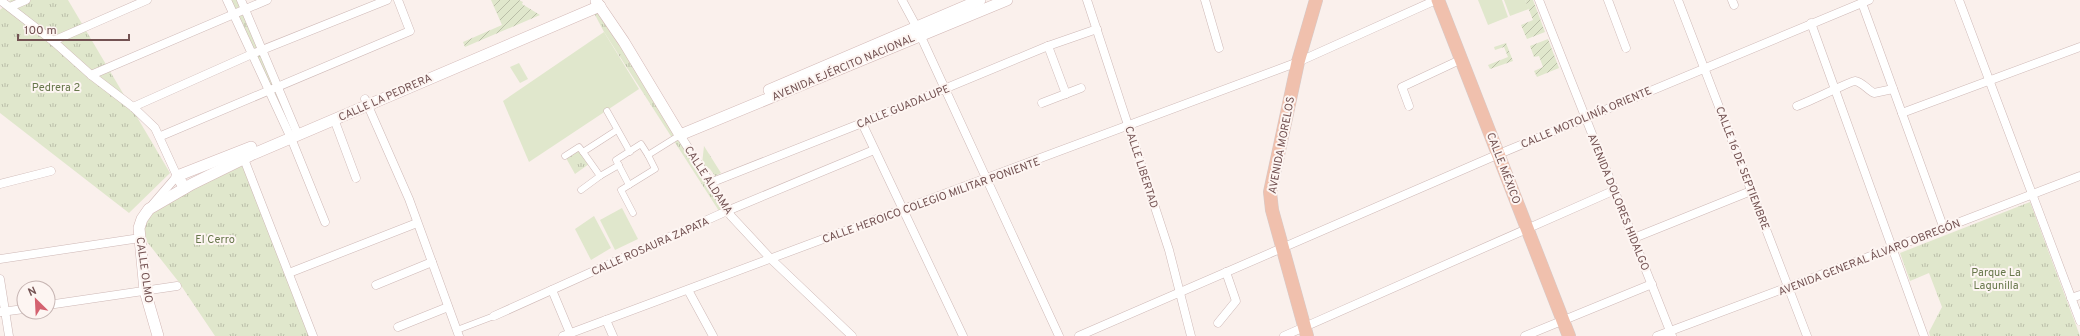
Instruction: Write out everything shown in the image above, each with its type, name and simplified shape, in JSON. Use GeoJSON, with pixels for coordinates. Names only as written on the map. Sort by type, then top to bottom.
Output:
{"type":"FeatureCollection","features":[{"type":"Feature","properties":{"kind":"main road","name":"AVENIDA EJÉRCITO NACIONAL"},"geometry":{"type":"LineString","coordinates":[[678,132],[918,30],[980,0]]}},
{"type":"Feature","properties":{"kind":"main road","name":"AVENIDA EJÉRCITO NACIONAL"},"geometry":{"type":"LineString","coordinates":[[918,30],[1007,0]]}},
{"type":"Feature","properties":{"kind":"main road","name":"AVENIDA MORELOS"},"geometry":{"type":"LineString","coordinates":[[1306,332],[1272,210],[1270,192],[1298,62],[1316,0]]}},
{"type":"Feature","properties":{"kind":"main road","name":"CALLE MÉXICO"},"geometry":{"type":"LineString","coordinates":[[1437,0],[1462,59],[1569,336]]}},
{"type":"Feature","properties":{"kind":"main road","name":"CALLE LA PEDRERA"},"geometry":{"type":"LineString","coordinates":[[149,209],[185,188],[293,133],[597,2]]}},
{"type":"Feature","properties":{"kind":"main road","name":"CALLE ALDAMA"},"geometry":{"type":"LineString","coordinates":[[597,2],[624,42],[678,132]]}},
{"type":"Feature","properties":{"kind":"main road","name":"CALLE LA PEDRERA"},"geometry":{"type":"LineString","coordinates":[[177,176],[334,119],[366,102]]}},
{"type":"Feature","properties":{"kind":"main road"},"geometry":{"type":"LineString","coordinates":[[177,176],[185,188]]}},
{"type":"Feature","properties":{"kind":"main road"},"geometry":{"type":"LineString","coordinates":[[139,233],[142,219],[149,209]]}},
{"type":"Feature","properties":{"kind":"main road","name":"CALLE OLMO"},"geometry":{"type":"LineString","coordinates":[[139,233],[145,291],[158,336]]}},
{"type":"Feature","properties":{"kind":"street"},"geometry":{"type":"LineString","coordinates":[[0,0],[53,41],[91,75],[133,107],[155,128],[161,136],[177,176],[149,209]]}},
{"type":"Feature","properties":{"kind":"street"},"geometry":{"type":"LineString","coordinates":[[10,7],[26,0]]}},
{"type":"Feature","properties":{"kind":"street"},"geometry":{"type":"LineString","coordinates":[[53,41],[147,0]]}},
{"type":"Feature","properties":{"kind":"street"},"geometry":{"type":"LineString","coordinates":[[228,0],[269,92],[293,133]]}},
{"type":"Feature","properties":{"kind":"street"},"geometry":{"type":"LineString","coordinates":[[241,0],[278,88],[324,222]]}},
{"type":"Feature","properties":{"kind":"street"},"geometry":{"type":"LineString","coordinates":[[91,75],[267,0]]}},
{"type":"Feature","properties":{"kind":"street"},"geometry":{"type":"LineString","coordinates":[[133,107],[252,54],[387,0]]}},
{"type":"Feature","properties":{"kind":"street"},"geometry":{"type":"LineString","coordinates":[[161,136],[269,92],[410,31],[398,0]]}},
{"type":"Feature","properties":{"kind":"street"},"geometry":{"type":"LineString","coordinates":[[902,0],[918,30],[1059,336]]}},
{"type":"Feature","properties":{"kind":"street","name":"CALLE LIBERTAD"},"geometry":{"type":"LineString","coordinates":[[1087,0],[1130,126],[1169,250],[1190,336]]}},
{"type":"Feature","properties":{"kind":"street"},"geometry":{"type":"LineString","coordinates":[[1205,0],[1219,48]]}},
{"type":"Feature","properties":{"kind":"street","name":"CALLE HEROICO COLEGIO MILITAR PONIENTE"},"geometry":{"type":"LineString","coordinates":[[566,335],[1130,126],[1298,62],[1437,0]]}},
{"type":"Feature","properties":{"kind":"street","name":"AVENIDA DOLORES HIDALGO"},"geometry":{"type":"LineString","coordinates":[[1539,0],[1584,118],[1615,190],[1671,334]]}},
{"type":"Feature","properties":{"kind":"street"},"geometry":{"type":"LineString","coordinates":[[1608,0],[1626,48]]}},
{"type":"Feature","properties":{"kind":"street","name":"CALLE 16 DE SEPTIEMBRE"},"geometry":{"type":"LineString","coordinates":[[1678,0],[1807,336]]}},
{"type":"Feature","properties":{"kind":"street"},"geometry":{"type":"LineString","coordinates":[[1959,0],[2080,321]]}},
{"type":"Feature","properties":{"kind":"street"},"geometry":{"type":"LineString","coordinates":[[1866,1],[1902,113],[1944,228]]}},
{"type":"Feature","properties":{"kind":"street","name":"CALLE MOTOLINÍA ORIENTE"},"geometry":{"type":"LineString","coordinates":[[1079,336],[1499,154],[1866,1]]}},
{"type":"Feature","properties":{"kind":"street"},"geometry":{"type":"LineString","coordinates":[[1811,23],[1834,91],[1924,336]]}},
{"type":"Feature","properties":{"kind":"street","name":"CALLE GUADALUPE"},"geometry":{"type":"LineString","coordinates":[[710,183],[862,123],[1048,46],[1097,29]]}},
{"type":"Feature","properties":{"kind":"street"},"geometry":{"type":"LineString","coordinates":[[1048,46],[1066,94]]}},
{"type":"Feature","properties":{"kind":"street"},"geometry":{"type":"LineString","coordinates":[[1902,113],[2080,47]]}},
{"type":"Feature","properties":{"kind":"street"},"geometry":{"type":"LineString","coordinates":[[1409,106],[1402,87],[1462,59]]}},
{"type":"Feature","properties":{"kind":"street"},"geometry":{"type":"LineString","coordinates":[[1797,106],[1854,81],[1859,82],[1874,93],[1894,88]]}},
{"type":"Feature","properties":{"kind":"street"},"geometry":{"type":"LineString","coordinates":[[1042,103],[1081,88]]}},
{"type":"Feature","properties":{"kind":"street"},"geometry":{"type":"LineString","coordinates":[[366,102],[409,199],[458,333],[494,316]]}},
{"type":"Feature","properties":{"kind":"street"},"geometry":{"type":"LineString","coordinates":[[606,111],[630,152]]}},
{"type":"Feature","properties":{"kind":"street"},"geometry":{"type":"LineString","coordinates":[[334,119],[356,178]]}},
{"type":"Feature","properties":{"kind":"street"},"geometry":{"type":"LineString","coordinates":[[862,123],[963,336]]}},
{"type":"Feature","properties":{"kind":"street"},"geometry":{"type":"LineString","coordinates":[[583,152],[617,130]]}},
{"type":"Feature","properties":{"kind":"street"},"geometry":{"type":"LineString","coordinates":[[648,155],[678,132]]}},
{"type":"Feature","properties":{"kind":"street","name":"CALLE ALDAMA"},"geometry":{"type":"LineString","coordinates":[[678,132],[727,211],[771,259],[852,336]]}},
{"type":"Feature","properties":{"kind":"street"},"geometry":{"type":"LineString","coordinates":[[629,185],[616,160],[641,144],[655,169],[621,190],[633,213]]}},
{"type":"Feature","properties":{"kind":"street"},"geometry":{"type":"LineString","coordinates":[[565,156],[579,147],[600,176]]}},
{"type":"Feature","properties":{"kind":"street","name":"CALLE ROSAURA ZAPATA"},"geometry":{"type":"LineString","coordinates":[[494,316],[727,211],[874,150]]}},
{"type":"Feature","properties":{"kind":"street"},"geometry":{"type":"LineString","coordinates":[[244,159],[313,336]]}},
{"type":"Feature","properties":{"kind":"street"},"geometry":{"type":"LineString","coordinates":[[582,190],[600,176],[619,165]]}},
{"type":"Feature","properties":{"kind":"street"},"geometry":{"type":"LineString","coordinates":[[0,184],[51,171]]}},
{"type":"Feature","properties":{"kind":"street","name":"AVENIDA GENERAL ÁLVARO OBREGÓN"},"geometry":{"type":"LineString","coordinates":[[1657,336],[1671,334],[1789,287],[2080,176]]}},
{"type":"Feature","properties":{"kind":"street"},"geometry":{"type":"LineString","coordinates":[[1284,336],[1306,332],[1528,228],[1615,190]]}},
{"type":"Feature","properties":{"kind":"street"},"geometry":{"type":"LineString","coordinates":[[1634,238],[1751,190]]}},
{"type":"Feature","properties":{"kind":"street"},"geometry":{"type":"LineString","coordinates":[[288,273],[417,223]]}},
{"type":"Feature","properties":{"kind":"street"},"geometry":{"type":"LineString","coordinates":[[0,259],[139,233]]}},
{"type":"Feature","properties":{"kind":"street"},"geometry":{"type":"LineString","coordinates":[[376,285],[432,262]]}},
{"type":"Feature","properties":{"kind":"street"},"geometry":{"type":"LineString","coordinates":[[1218,323],[1236,301],[1226,272]]}},
{"type":"Feature","properties":{"kind":"street"},"geometry":{"type":"LineString","coordinates":[[0,279],[3,312],[9,336]]}},
{"type":"Feature","properties":{"kind":"street"},"geometry":{"type":"LineString","coordinates":[[1525,336],[1652,284]]}},
{"type":"Feature","properties":{"kind":"street"},"geometry":{"type":"LineString","coordinates":[[56,304],[177,286]]}},
{"type":"Feature","properties":{"kind":"street"},"geometry":{"type":"LineString","coordinates":[[552,290],[566,335]]}},
{"type":"Feature","properties":{"kind":"street"},"geometry":{"type":"LineString","coordinates":[[688,290],[713,336]]}},
{"type":"Feature","properties":{"kind":"street"},"geometry":{"type":"LineString","coordinates":[[2071,298],[2080,295]]}},
{"type":"Feature","properties":{"kind":"street"},"geometry":{"type":"LineString","coordinates":[[398,327],[448,307]]}},
{"type":"Feature","properties":{"kind":"street"},"geometry":{"type":"LineString","coordinates":[[3,312],[16,310]]}},
{"type":"Feature","properties":{"kind":"street"},"geometry":{"type":"LineString","coordinates":[[606,320],[613,336]]}},
{"type":"Feature","properties":{"kind":"green space","name":"Pedrera 2"},"geometry":{"type":"Polygon","coordinates":[[[11,0],[68,0],[170,173],[129,213],[0,113],[0,10],[11,0]]]}},
{"type":"Feature","properties":{"kind":"green space"},"geometry":{"type":"Polygon","coordinates":[[[231,0],[238,0],[291,125],[287,128],[231,0]]]}},
{"type":"Feature","properties":{"kind":"green space"},"geometry":{"type":"Polygon","coordinates":[[[491,0],[519,0],[523,2],[522,4],[540,15],[465,47],[463,42],[502,25],[491,0]]]}},
{"type":"Feature","properties":{"kind":"green space"},"geometry":{"type":"Polygon","coordinates":[[[1478,0],[1502,0],[1508,17],[1488,25],[1478,0]]]}},
{"type":"Feature","properties":{"kind":"green space"},"geometry":{"type":"Polygon","coordinates":[[[1504,0],[1525,0],[1529,9],[1510,16],[1504,0]]]}},
{"type":"Feature","properties":{"kind":"green space"},"geometry":{"type":"Polygon","coordinates":[[[1525,0],[1533,0],[1545,32],[1527,39],[1521,25],[1533,20],[1525,0]]]}},
{"type":"Feature","properties":{"kind":"green space"},"geometry":{"type":"Polygon","coordinates":[[[598,8],[723,208],[719,211],[604,32],[593,11],[598,8]]]}},
{"type":"Feature","properties":{"kind":"green space"},"geometry":{"type":"Polygon","coordinates":[[[604,32],[639,89],[529,162],[503,101],[604,32]]]}},
{"type":"Feature","properties":{"kind":"green space"},"geometry":{"type":"Polygon","coordinates":[[[1548,39],[1559,68],[1537,77],[1534,71],[1543,67],[1539,56],[1534,57],[1530,46],[1548,39]]]}},
{"type":"Feature","properties":{"kind":"green space"},"geometry":{"type":"Polygon","coordinates":[[[1506,43],[1513,61],[1490,69],[1488,65],[1508,57],[1504,47],[1495,50],[1494,47],[1506,43]]]}},
{"type":"Feature","properties":{"kind":"green space"},"geometry":{"type":"Polygon","coordinates":[[[519,63],[528,79],[520,83],[510,67],[519,63]]]}},
{"type":"Feature","properties":{"kind":"green space"},"geometry":{"type":"Polygon","coordinates":[[[704,146],[721,173],[715,176],[710,169],[702,164],[704,146]]]}},
{"type":"Feature","properties":{"kind":"green space"},"geometry":{"type":"Polygon","coordinates":[[[579,149],[589,164],[575,174],[566,158],[579,149]]]}},
{"type":"Feature","properties":{"kind":"green space","name":"El Cerro"},"geometry":{"type":"Polygon","coordinates":[[[243,165],[313,336],[215,336],[178,281],[144,238],[143,219],[186,191],[243,165]]]}},
{"type":"Feature","properties":{"kind":"green space","name":"Parque La Lagunilla"},"geometry":{"type":"Polygon","coordinates":[[[2030,202],[2080,336],[1930,336],[1929,332],[1942,307],[1929,273],[1910,281],[1900,253],[2030,202]]]}},
{"type":"Feature","properties":{"kind":"green space"},"geometry":{"type":"Polygon","coordinates":[[[622,208],[638,239],[615,250],[600,220],[622,208]]]}},
{"type":"Feature","properties":{"kind":"green space"},"geometry":{"type":"Polygon","coordinates":[[[594,216],[611,248],[591,260],[575,229],[594,216]]]}}]}
